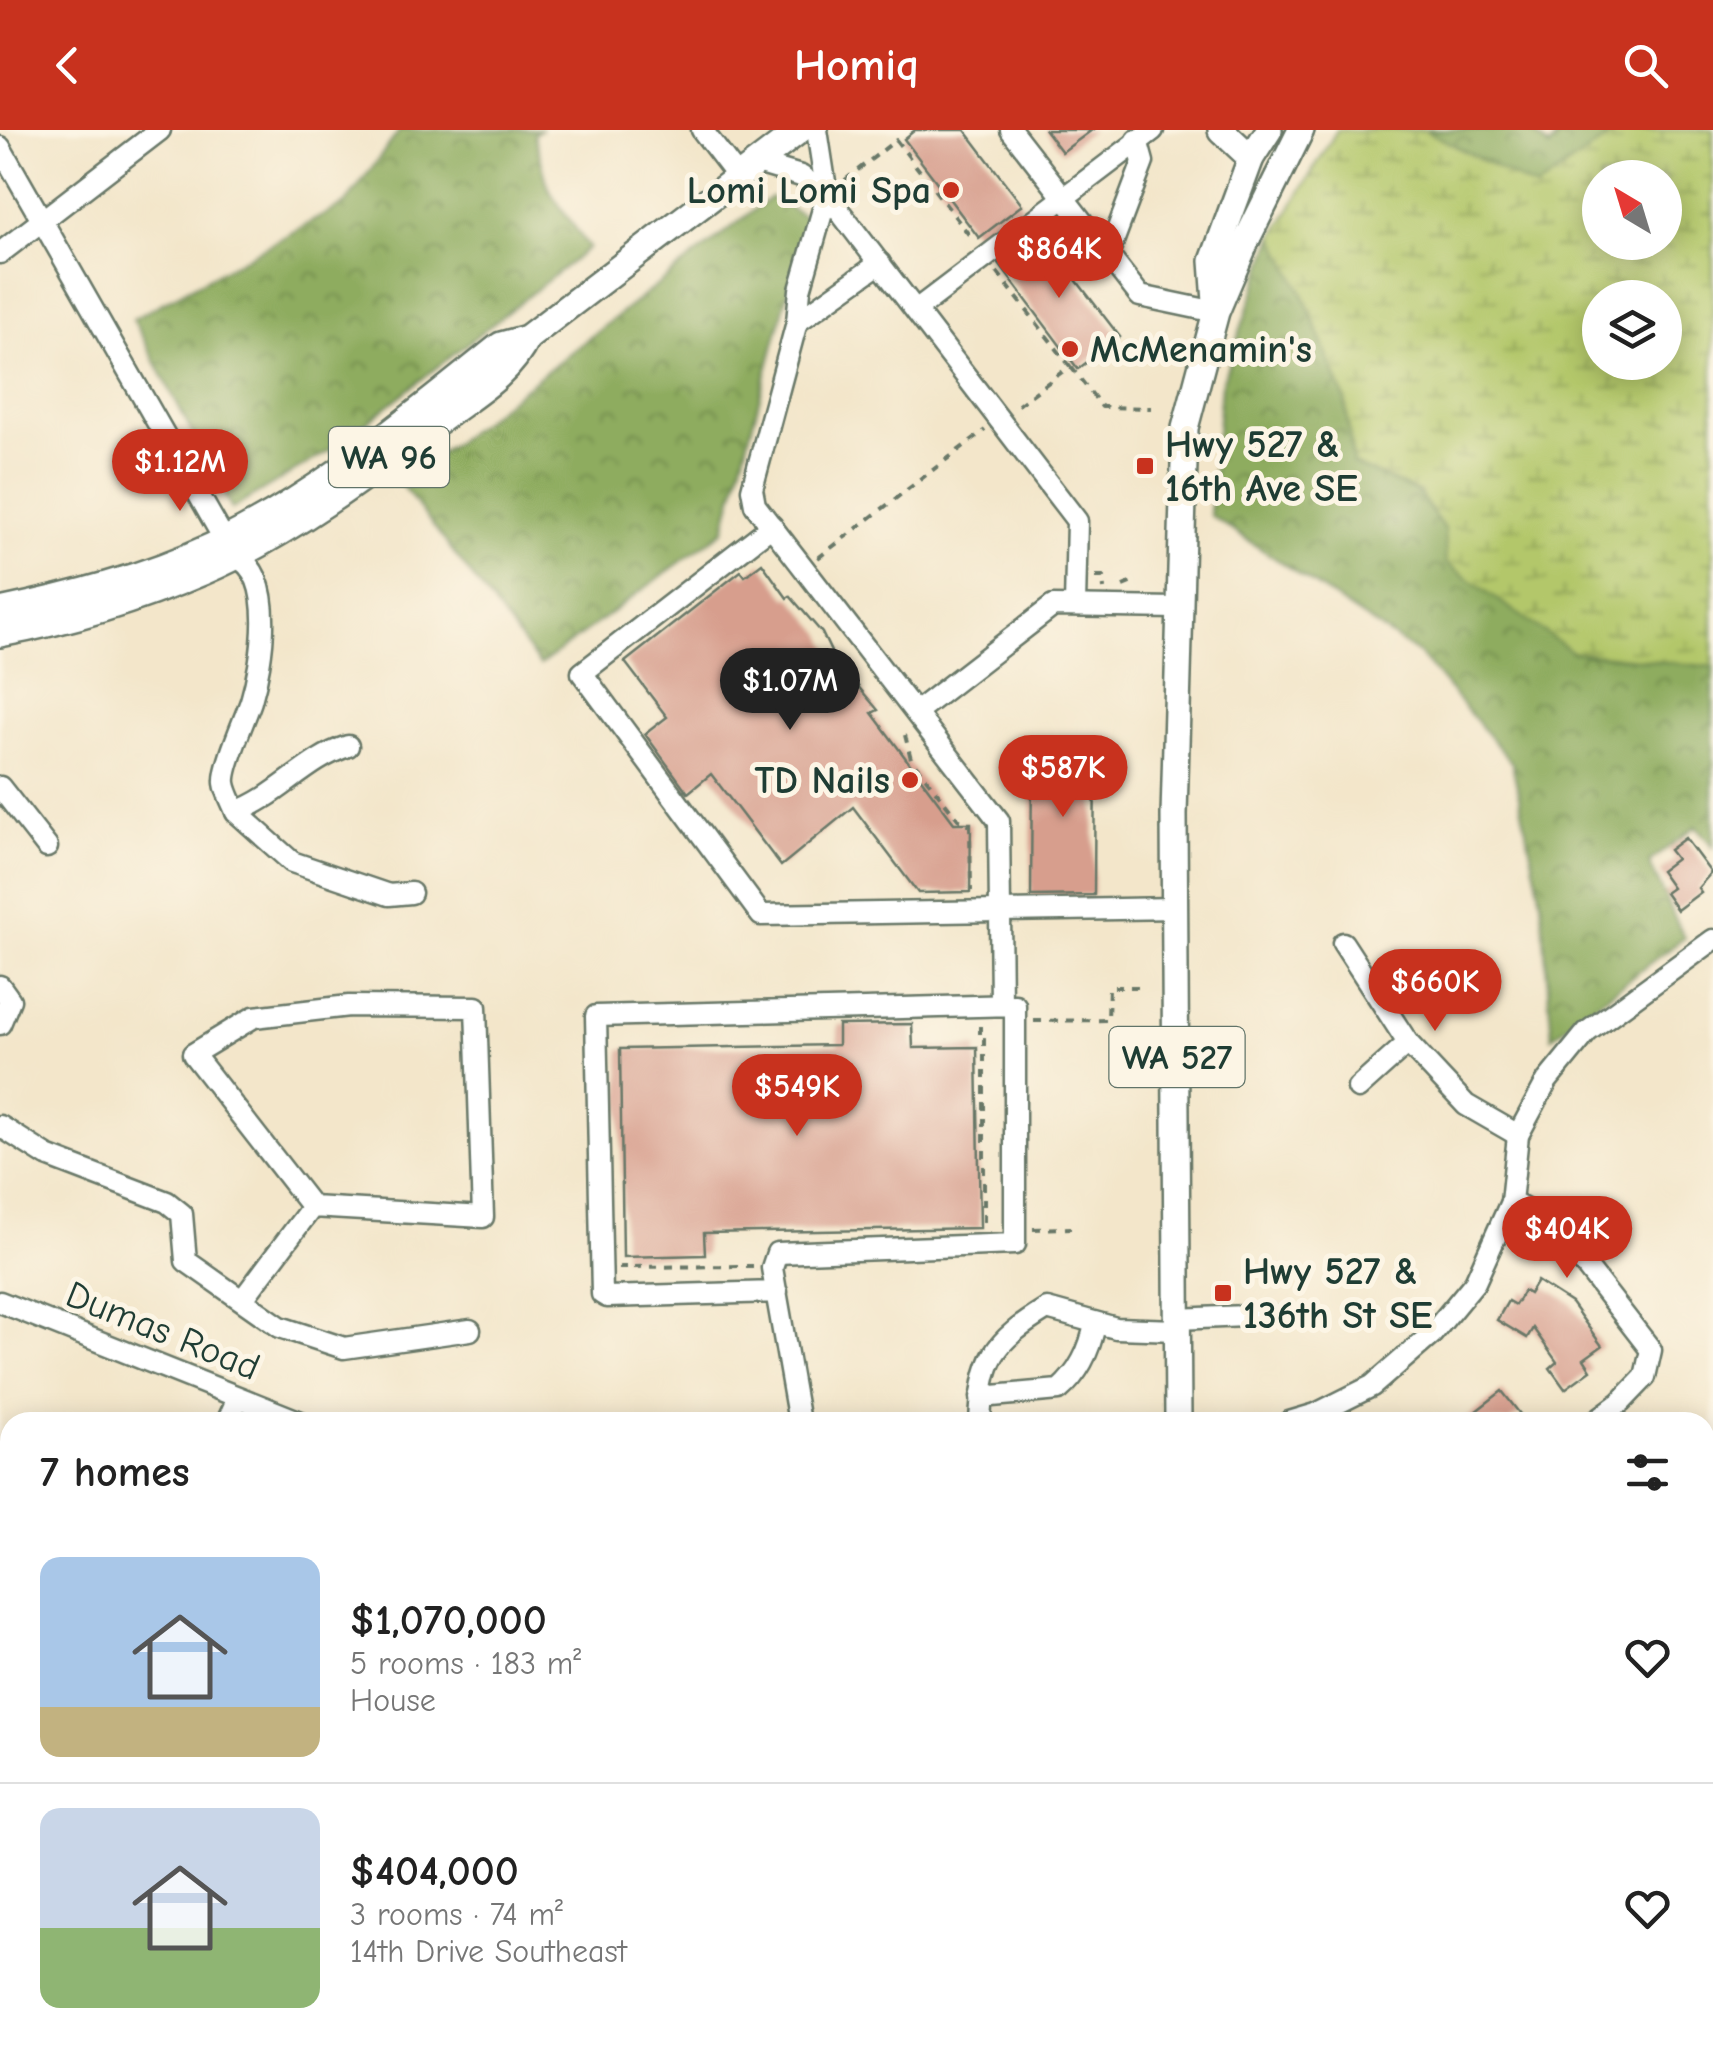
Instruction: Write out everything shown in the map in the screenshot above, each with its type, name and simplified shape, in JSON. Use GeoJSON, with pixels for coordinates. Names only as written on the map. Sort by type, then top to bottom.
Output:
{"type":"FeatureCollection","features":[{"type":"Feature","properties":{"kind":"main road","name":"WA 96"},"geometry":{"type":"LineString","coordinates":[[0,611],[110,584],[229,548],[322,505],[515,363],[527,338],[800,130]]}},
{"type":"Feature","properties":{"kind":"main road"},"geometry":{"type":"LineString","coordinates":[[1221,130],[1251,158],[1247,239]]}},
{"type":"Feature","properties":{"kind":"main road","name":"WA 527"},"geometry":{"type":"LineString","coordinates":[[1216,312],[1214,261],[1251,158],[1269,130]]}},
{"type":"Feature","properties":{"kind":"main road","name":"WA 527"},"geometry":{"type":"LineString","coordinates":[[1178,1412],[1174,815],[1185,428],[1216,312],[1247,239],[1302,130]]}},
{"type":"Feature","properties":{"kind":"main road","name":"WA 96"},"geometry":{"type":"LineString","coordinates":[[0,634],[51,624],[123,602],[205,571],[229,548]]}},
{"type":"Feature","properties":{"kind":"street"},"geometry":{"type":"LineString","coordinates":[[0,253],[160,130]]}},
{"type":"Feature","properties":{"kind":"street"},"geometry":{"type":"LineString","coordinates":[[702,130],[748,170],[801,176],[828,194],[1077,521],[1074,605]]}},
{"type":"Feature","properties":{"kind":"street"},"geometry":{"type":"LineString","coordinates":[[797,1412],[772,1268],[777,1252],[1015,1244],[1008,1013],[1000,910],[1000,820],[755,504],[752,489],[797,322],[800,290],[828,194],[817,130]]}},
{"type":"Feature","properties":{"kind":"street"},"geometry":{"type":"LineString","coordinates":[[1011,130],[1140,296],[1216,312]]}},
{"type":"Feature","properties":{"kind":"street"},"geometry":{"type":"LineString","coordinates":[[916,310],[1145,135]]}},
{"type":"Feature","properties":{"kind":"street"},"geometry":{"type":"LineString","coordinates":[[1108,254],[1143,162],[1145,135]]}},
{"type":"Feature","properties":{"kind":"street"},"geometry":{"type":"LineString","coordinates":[[0,147],[229,548],[246,561],[259,583],[263,618],[252,696],[224,781],[236,812],[292,862],[389,895],[410,893]]}},
{"type":"Feature","properties":{"kind":"street"},"geometry":{"type":"LineString","coordinates":[[797,322],[880,263]]}},
{"type":"Feature","properties":{"kind":"street"},"geometry":{"type":"LineString","coordinates":[[772,526],[582,673],[761,915],[1176,908]]}},
{"type":"Feature","properties":{"kind":"street"},"geometry":{"type":"LineString","coordinates":[[916,712],[1053,606],[1178,608]]}},
{"type":"Feature","properties":{"kind":"street"},"geometry":{"type":"LineString","coordinates":[[236,812],[264,802],[290,777],[348,746]]}},
{"type":"Feature","properties":{"kind":"street"},"geometry":{"type":"LineString","coordinates":[[0,788],[47,847]]}},
{"type":"Feature","properties":{"kind":"street"},"geometry":{"type":"LineString","coordinates":[[1320,1412],[1372,1386],[1432,1334],[1475,1282],[1511,1202],[1518,1135],[1548,1081],[1587,1032],[1713,940]]}},
{"type":"Feature","properties":{"kind":"street"},"geometry":{"type":"LineString","coordinates":[[1344,943],[1408,1042],[1466,1105],[1518,1135]]}},
{"type":"Feature","properties":{"kind":"street"},"geometry":{"type":"LineString","coordinates":[[0,986],[10,1000],[0,1024]]}},
{"type":"Feature","properties":{"kind":"street"},"geometry":{"type":"LineString","coordinates":[[350,1006],[476,1006],[483,1217],[312,1207],[193,1054],[254,1017],[350,1006]]}},
{"type":"Feature","properties":{"kind":"street"},"geometry":{"type":"LineString","coordinates":[[777,1292],[607,1297],[601,1290],[596,1016],[1008,1013]]}},
{"type":"Feature","properties":{"kind":"street"},"geometry":{"type":"LineString","coordinates":[[1358,1088],[1408,1042]]}},
{"type":"Feature","properties":{"kind":"street"},"geometry":{"type":"LineString","coordinates":[[0,1126],[47,1156],[167,1202],[182,1214],[186,1261],[280,1327],[344,1348],[470,1330]]}},
{"type":"Feature","properties":{"kind":"street"},"geometry":{"type":"LineString","coordinates":[[1511,1202],[1554,1225],[1650,1350],[1645,1376],[1608,1412]]}},
{"type":"Feature","properties":{"kind":"street"},"geometry":{"type":"LineString","coordinates":[[243,1298],[312,1207]]}},
{"type":"Feature","properties":{"kind":"street","name":"Dumas Road"},"geometry":{"type":"LineString","coordinates":[[0,1302],[275,1412]]}},
{"type":"Feature","properties":{"kind":"street"},"geometry":{"type":"LineString","coordinates":[[980,1412],[982,1377],[1008,1334],[1047,1309],[1095,1324],[1177,1324],[1268,1315]]}},
{"type":"Feature","properties":{"kind":"street"},"geometry":{"type":"LineString","coordinates":[[981,1397],[1059,1390],[1081,1365],[1095,1324]]}},
{"type":"Feature","properties":{"kind":"street"},"geometry":{"type":"LineString","coordinates":[[232,1412],[238,1398]]}},
{"type":"Feature","properties":{"kind":"path"},"geometry":{"type":"LineString","coordinates":[[835,174],[842,182],[896,140],[1102,408],[1151,408]]}},
{"type":"Feature","properties":{"kind":"path"},"geometry":{"type":"LineString","coordinates":[[804,568],[1070,366]]}},
{"type":"Feature","properties":{"kind":"path"},"geometry":{"type":"LineString","coordinates":[[1076,577],[1103,576],[1103,589],[1128,586],[1137,580]]}},
{"type":"Feature","properties":{"kind":"path"},"geometry":{"type":"LineString","coordinates":[[1008,1013],[1108,1020],[1109,987],[1138,987]]}},
{"type":"Feature","properties":{"kind":"path"},"geometry":{"type":"LineString","coordinates":[[621,1296],[621,1267],[772,1268]]}},
{"type":"Feature","properties":{"kind":"green space"},"geometry":{"type":"Polygon","coordinates":[[[400,130],[540,130],[534,134],[549,190],[589,248],[335,447],[232,509],[133,319],[346,203],[400,130]]]}},
{"type":"Feature","properties":{"kind":"green space"},"geometry":{"type":"Polygon","coordinates":[[[1337,130],[1425,130],[1536,189],[1618,130],[1713,130],[1713,667],[1572,652],[1446,563],[1444,529],[1418,492],[1353,464],[1345,399],[1303,294],[1274,236],[1337,130]]]}},
{"type":"Feature","properties":{"kind":"green space"},"geometry":{"type":"Polygon","coordinates":[[[1425,130],[1531,130],[1549,148],[1562,130],[1618,130],[1536,189],[1425,130]]]}},
{"type":"Feature","properties":{"kind":"green space"},"geometry":{"type":"Polygon","coordinates":[[[771,197],[808,218],[724,530],[540,665],[401,484],[771,197]]]}},
{"type":"Feature","properties":{"kind":"green space"},"geometry":{"type":"Polygon","coordinates":[[[1274,236],[1303,294],[1345,399],[1353,464],[1417,492],[1444,529],[1572,652],[1713,667],[1713,847],[1696,826],[1649,862],[1684,938],[1552,1037],[1541,900],[1512,763],[1420,655],[1210,515],[1221,385],[1274,236]]]}},
{"type":"Feature","properties":{"kind":"building"},"geometry":{"type":"Polygon","coordinates":[[[915,130],[965,130],[1022,205],[979,238],[904,139],[915,130]]]}},
{"type":"Feature","properties":{"kind":"building"},"geometry":{"type":"Polygon","coordinates":[[[1045,130],[1092,130],[1062,152],[1045,130]]]}},
{"type":"Feature","properties":{"kind":"building"},"geometry":{"type":"Polygon","coordinates":[[[1040,233],[1120,337],[1078,369],[999,264],[1040,233]]]}},
{"type":"Feature","properties":{"kind":"building"},"geometry":{"type":"Polygon","coordinates":[[[762,563],[787,598],[790,596],[822,633],[834,658],[878,710],[872,713],[954,823],[971,823],[970,892],[918,893],[853,807],[781,866],[711,774],[688,793],[645,734],[667,717],[625,662],[741,571],[745,576],[762,563]]]}},
{"type":"Feature","properties":{"kind":"building"},"geometry":{"type":"Polygon","coordinates":[[[1050,743],[1095,743],[1094,895],[1031,896],[1032,758],[1050,743]]]}},
{"type":"Feature","properties":{"kind":"building"},"geometry":{"type":"Polygon","coordinates":[[[1685,838],[1711,873],[1698,888],[1701,892],[1677,910],[1665,893],[1672,888],[1660,871],[1676,859],[1669,850],[1685,838]]]}},
{"type":"Feature","properties":{"kind":"building"},"geometry":{"type":"Polygon","coordinates":[[[912,1024],[913,1048],[977,1047],[980,1228],[704,1233],[705,1255],[623,1257],[620,1049],[838,1045],[838,1025],[912,1024]]]}},
{"type":"Feature","properties":{"kind":"building"},"geometry":{"type":"Polygon","coordinates":[[[1537,1281],[1571,1303],[1602,1346],[1584,1359],[1591,1370],[1565,1389],[1550,1368],[1557,1362],[1533,1328],[1527,1338],[1497,1320],[1508,1301],[1515,1305],[1537,1281]]]}},
{"type":"Feature","properties":{"kind":"building"},"geometry":{"type":"Polygon","coordinates":[[[1502,1391],[1518,1412],[1475,1412],[1502,1391]]]}},
{"type":"Feature","properties":{"kind":"place","name":"Lomi Lomi Spa"},"geometry":{"type":"Point","coordinates":[951,190]}},
{"type":"Feature","properties":{"kind":"place","name":"McMenamin's"},"geometry":{"type":"Point","coordinates":[1070,349]}},
{"type":"Feature","properties":{"kind":"place","name":"Hwy 527 & 16th Ave SE"},"geometry":{"type":"Point","coordinates":[1145,466]}},
{"type":"Feature","properties":{"kind":"place","name":"TD Nails"},"geometry":{"type":"Point","coordinates":[910,780]}},
{"type":"Feature","properties":{"kind":"place","name":"Hwy 527 & 136th St SE"},"geometry":{"type":"Point","coordinates":[1223,1293]}}]}
